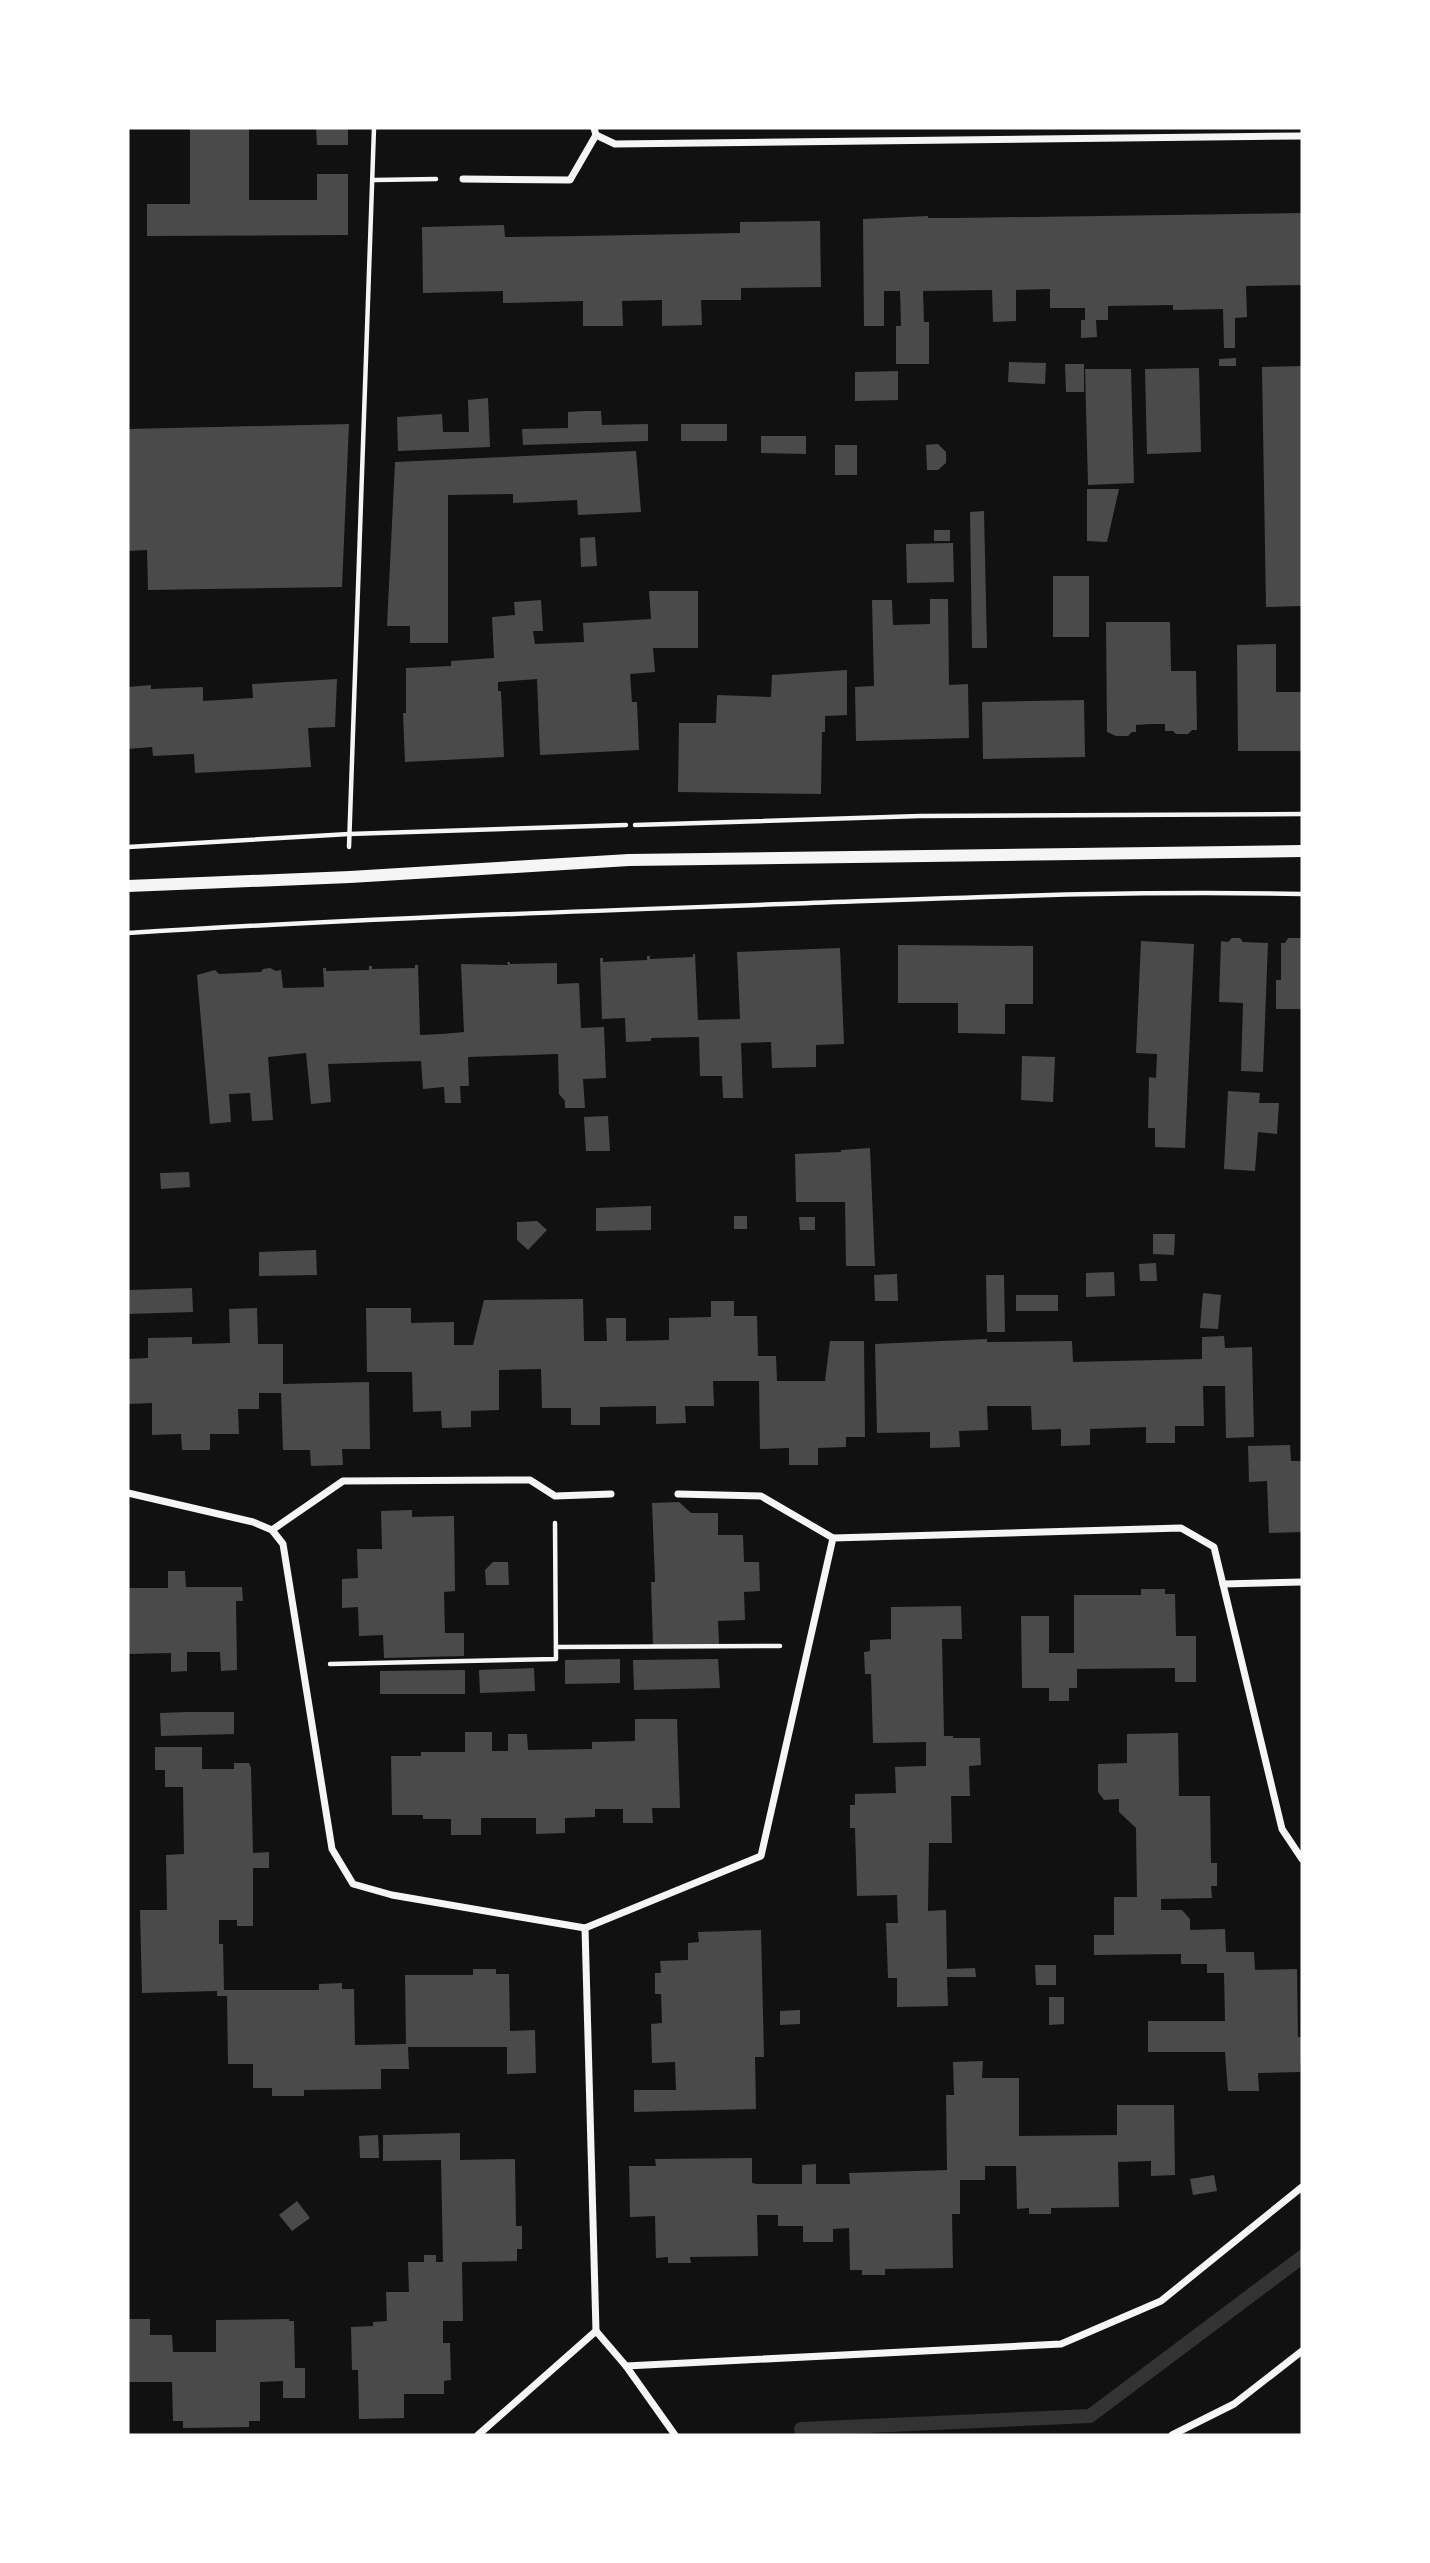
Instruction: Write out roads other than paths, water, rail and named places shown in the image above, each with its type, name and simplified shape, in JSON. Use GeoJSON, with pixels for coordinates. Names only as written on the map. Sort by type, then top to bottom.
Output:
{"type":"FeatureCollection","features":[{"type":"Feature","properties":{"kind":"street"},"geometry":{"type":"LineString","coordinates":[[463,179],[570,180],[595,131],[615,144],[1302,136]]}},
{"type":"Feature","properties":{"kind":"street"},"geometry":{"type":"LineString","coordinates":[[128,886],[350,877],[629,860],[1302,851]]}},
{"type":"Feature","properties":{"kind":"street"},"geometry":{"type":"LineString","coordinates":[[272,1530],[343,1481],[530,1480],[555,1496],[611,1494]]}},
{"type":"Feature","properties":{"kind":"street"},"geometry":{"type":"LineString","coordinates":[[128,1493],[254,1522],[272,1530],[282,1544],[332,1849],[353,1884],[392,1895],[585,1928],[761,1856],[833,1538]]}},
{"type":"Feature","properties":{"kind":"street"},"geometry":{"type":"LineString","coordinates":[[678,1494],[761,1496],[833,1538],[1181,1528],[1214,1547],[1282,1829],[1302,1859]]}},
{"type":"Feature","properties":{"kind":"street"},"geometry":{"type":"LineString","coordinates":[[1223,1584],[1302,1582]]}},
{"type":"Feature","properties":{"kind":"street"},"geometry":{"type":"LineString","coordinates":[[585,1928],[596,2331],[626,2366],[676,2435]]}},
{"type":"Feature","properties":{"kind":"street"},"geometry":{"type":"LineString","coordinates":[[626,2366],[1061,2344],[1161,2301],[1302,2188]]}},
{"type":"Feature","properties":{"kind":"street"},"geometry":{"type":"LineString","coordinates":[[478,2435],[596,2331]]}},
{"type":"Feature","properties":{"kind":"street"},"geometry":{"type":"LineString","coordinates":[[1172,2435],[1234,2404],[1302,2351]]}},
{"type":"Feature","properties":{"kind":"waterway"},"geometry":{"type":"LineString","coordinates":[[801,2429],[1090,2416],[1302,2257]]}}]}
